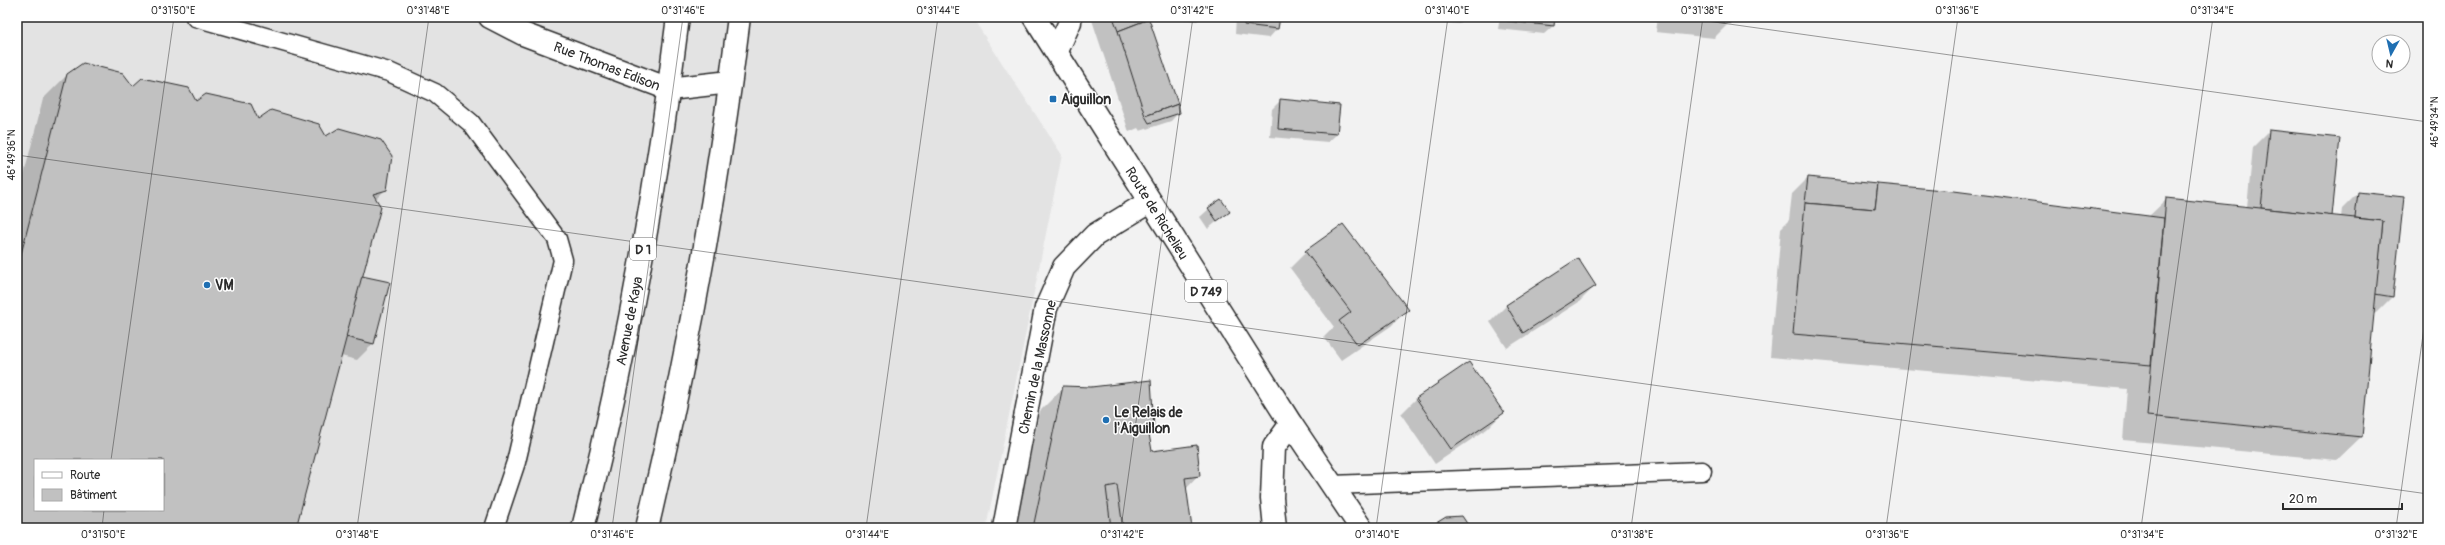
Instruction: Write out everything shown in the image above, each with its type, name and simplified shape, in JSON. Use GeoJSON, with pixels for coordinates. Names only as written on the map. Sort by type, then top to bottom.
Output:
{"type":"FeatureCollection","features":[{"type":"Feature","properties":{"kind":"main road","name":"Rue Thomas Edison"},"geometry":{"type":"LineString","coordinates":[[490,17],[523,34],[669,89],[730,82]]}},
{"type":"Feature","properties":{"kind":"main road","name":"Avenue de Kaya"},"geometry":{"type":"LineString","coordinates":[[583,528],[632,309],[669,89],[678,17]]}},
{"type":"Feature","properties":{"kind":"main road"},"geometry":{"type":"LineString","coordinates":[[647,528],[691,322],[713,201],[738,17]]}},
{"type":"Feature","properties":{"kind":"main road","name":"Route de Richelieu"},"geometry":{"type":"LineString","coordinates":[[1034,17],[1057,51],[1150,202],[1291,424],[1361,528]]}},
{"type":"Feature","properties":{"kind":"main road"},"geometry":{"type":"LineString","coordinates":[[1057,51],[1070,22],[1070,17]]}},
{"type":"Feature","properties":{"kind":"main road","name":"Chemin de la Massonne"},"geometry":{"type":"LineString","coordinates":[[1004,528],[1046,308],[1064,267],[1095,235],[1150,202]]}},
{"type":"Feature","properties":{"kind":"main road"},"geometry":{"type":"LineString","coordinates":[[1275,528],[1272,498],[1274,447],[1291,424]]}},
{"type":"Feature","properties":{"kind":"lane"},"geometry":{"type":"LineString","coordinates":[[195,17],[389,72],[435,93],[471,123],[557,239],[563,260],[516,462],[494,528]]}},
{"type":"Feature","properties":{"kind":"lane"},"geometry":{"type":"LineString","coordinates":[[1332,485],[1702,471]]}},
{"type":"Feature","properties":{"kind":"shaded area"},"geometry":{"type":"Polygon","coordinates":[[[17,17],[972,17],[1062,155],[986,528],[17,528],[17,17]]]}},
{"type":"Feature","properties":{"kind":"building"},"geometry":{"type":"Polygon","coordinates":[[[1113,17],[1149,17],[1149,19],[1118,31],[1113,17]]]}},
{"type":"Feature","properties":{"kind":"building"},"geometry":{"type":"Polygon","coordinates":[[[1244,17],[1280,17],[1278,29],[1244,25],[1244,17]]]}},
{"type":"Feature","properties":{"kind":"building"},"geometry":{"type":"Polygon","coordinates":[[[1507,17],[1555,17],[1554,26],[1507,21],[1507,17]]]}},
{"type":"Feature","properties":{"kind":"building"},"geometry":{"type":"Polygon","coordinates":[[[1676,17],[1731,17],[1731,23],[1676,17]]]}},
{"type":"Feature","properties":{"kind":"building"},"geometry":{"type":"Polygon","coordinates":[[[1149,19],[1178,104],[1145,116],[1118,31],[1149,19]]]}},
{"type":"Feature","properties":{"kind":"building"},"geometry":{"type":"Polygon","coordinates":[[[83,63],[123,73],[133,86],[142,78],[189,88],[196,101],[206,94],[251,104],[258,119],[271,110],[319,124],[326,136],[339,128],[381,140],[392,156],[387,190],[373,194],[381,207],[296,528],[17,528],[17,270],[67,74],[83,63]]]}},
{"type":"Feature","properties":{"kind":"building"},"geometry":{"type":"Polygon","coordinates":[[[1280,99],[1340,105],[1337,134],[1278,129],[1280,99]]]}},
{"type":"Feature","properties":{"kind":"building"},"geometry":{"type":"Polygon","coordinates":[[[1178,104],[1180,113],[1149,123],[1145,116],[1178,104]]]}},
{"type":"Feature","properties":{"kind":"building"},"geometry":{"type":"Polygon","coordinates":[[[2269,130],[2340,138],[2332,216],[2261,208],[2269,130]]]}},
{"type":"Feature","properties":{"kind":"building"},"geometry":{"type":"Polygon","coordinates":[[[1808,177],[1878,184],[1875,209],[1805,203],[1808,177]]]}},
{"type":"Feature","properties":{"kind":"building"},"geometry":{"type":"Polygon","coordinates":[[[1878,184],[1954,191],[2164,218],[2151,365],[1793,334],[1805,203],[1875,209],[1878,184]]]}},
{"type":"Feature","properties":{"kind":"building"},"geometry":{"type":"Polygon","coordinates":[[[2358,192],[2404,197],[2393,297],[2375,294],[2383,221],[2355,218],[2358,192]]]}},
{"type":"Feature","properties":{"kind":"building"},"geometry":{"type":"Polygon","coordinates":[[[2166,198],[2383,221],[2362,437],[2147,416],[2166,198]]]}},
{"type":"Feature","properties":{"kind":"building"},"geometry":{"type":"Polygon","coordinates":[[[1221,199],[1230,212],[1217,221],[1208,208],[1221,199]]]}},
{"type":"Feature","properties":{"kind":"building"},"geometry":{"type":"Polygon","coordinates":[[[1343,224],[1409,310],[1358,345],[1339,321],[1351,312],[1305,251],[1343,224]]]}},
{"type":"Feature","properties":{"kind":"building"},"geometry":{"type":"Polygon","coordinates":[[[1578,258],[1596,286],[1523,333],[1506,305],[1578,258]]]}},
{"type":"Feature","properties":{"kind":"building"},"geometry":{"type":"Polygon","coordinates":[[[362,276],[390,282],[374,344],[346,337],[362,276]]]}},
{"type":"Feature","properties":{"kind":"building"},"geometry":{"type":"Polygon","coordinates":[[[1469,362],[1504,413],[1451,449],[1416,398],[1469,362]]]}},
{"type":"Feature","properties":{"kind":"building"},"geometry":{"type":"Polygon","coordinates":[[[1151,380],[1154,428],[1148,428],[1152,451],[1197,445],[1200,476],[1185,478],[1192,528],[1123,528],[1117,485],[1106,487],[1111,528],[1033,528],[1063,386],[1091,387],[1151,380]]]}},
{"type":"Feature","properties":{"kind":"building"},"geometry":{"type":"Polygon","coordinates":[[[1462,516],[1470,528],[1428,528],[1446,517],[1462,516]]]}},
{"type":"Feature","properties":{"kind":"place","name":"Aiguillon"},"geometry":{"type":"Point","coordinates":[1053,99]}},
{"type":"Feature","properties":{"kind":"place","name":"VM"},"geometry":{"type":"Point","coordinates":[207,285]}},
{"type":"Feature","properties":{"kind":"place","name":"Le Relais de l'Aiguillon"},"geometry":{"type":"Point","coordinates":[1106,420]}}]}
